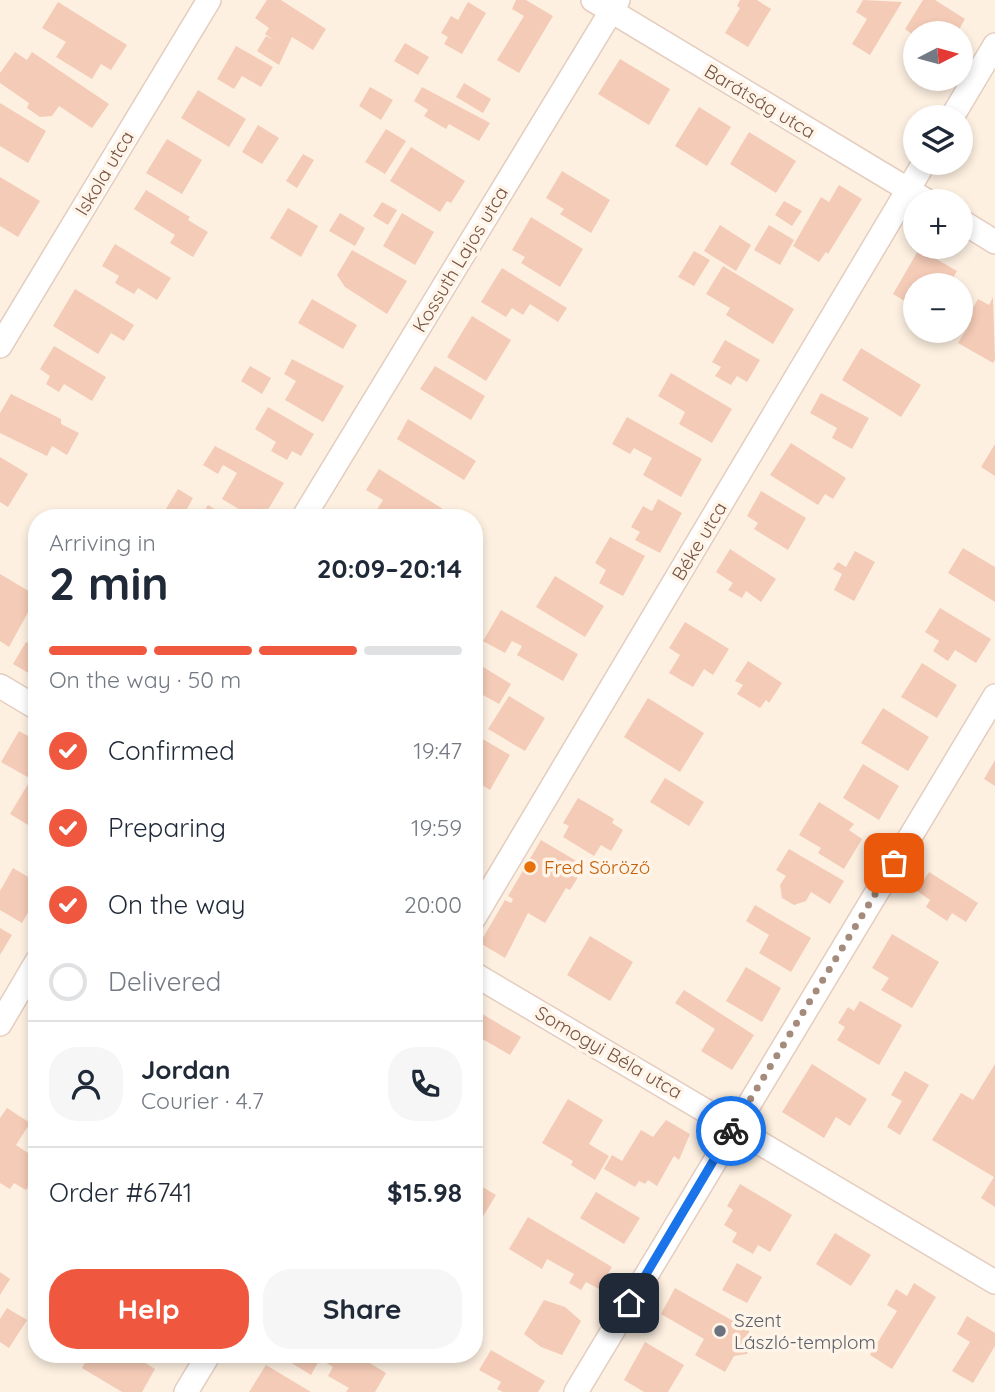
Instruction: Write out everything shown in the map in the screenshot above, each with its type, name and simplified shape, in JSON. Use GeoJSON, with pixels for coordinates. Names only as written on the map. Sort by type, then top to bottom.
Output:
{"type":"FeatureCollection","features":[{"type":"Feature","properties":{"kind":"street","name":"Iskola utca"},"geometry":{"type":"LineString","coordinates":[[0,346],[209,0]]}},
{"type":"Feature","properties":{"kind":"street","name":"Barátság utca"},"geometry":{"type":"LineString","coordinates":[[607,4],[906,189]]}},
{"type":"Feature","properties":{"kind":"street","name":"Kossuth Lajos utca"},"geometry":{"type":"LineString","coordinates":[[308,509],[607,4]]}},
{"type":"Feature","properties":{"kind":"street"},"geometry":{"type":"LineString","coordinates":[[959,105],[995,46]]}},
{"type":"Feature","properties":{"kind":"street","name":"Béke utca"},"geometry":{"type":"LineString","coordinates":[[483,903],[903,219]]}},
{"type":"Feature","properties":{"kind":"street"},"geometry":{"type":"LineString","coordinates":[[973,229],[995,242]]}},
{"type":"Feature","properties":{"kind":"street"},"geometry":{"type":"LineString","coordinates":[[0,686],[28,703]]}},
{"type":"Feature","properties":{"kind":"street"},"geometry":{"type":"LineString","coordinates":[[576,1392],[995,696]]}},
{"type":"Feature","properties":{"kind":"street"},"geometry":{"type":"LineString","coordinates":[[0,1024],[28,976]]}},
{"type":"Feature","properties":{"kind":"street","name":"Somogyi Béla utca"},"geometry":{"type":"LineString","coordinates":[[483,979],[995,1282]]}},
{"type":"Feature","properties":{"kind":"street"},"geometry":{"type":"LineString","coordinates":[[186,1392],[204,1363]]}},
{"type":"Feature","properties":{"kind":"building"},"geometry":{"type":"Polygon","coordinates":[[[267,0],[281,0],[326,29],[313,50],[292,37],[279,65],[257,51],[266,36],[274,40],[265,34],[269,28],[255,18],[267,0]]]}},
{"type":"Feature","properties":{"kind":"building"},"geometry":{"type":"Polygon","coordinates":[[[516,0],[526,0],[553,16],[519,73],[497,60],[524,16],[512,9],[516,0]]]}},
{"type":"Feature","properties":{"kind":"building"},"geometry":{"type":"Polygon","coordinates":[[[740,0],[757,0],[771,9],[748,47],[725,33],[740,8],[737,6],[740,0]]]}},
{"type":"Feature","properties":{"kind":"building"},"geometry":{"type":"Polygon","coordinates":[[[863,0],[902,2],[870,55],[852,44],[867,19],[856,12],[863,0]]]}},
{"type":"Feature","properties":{"kind":"building"},"geometry":{"type":"Polygon","coordinates":[[[923,0],[935,0],[965,19],[964,21],[910,21],[923,0]]]}},
{"type":"Feature","properties":{"kind":"building"},"geometry":{"type":"Polygon","coordinates":[[[58,2],[127,45],[111,70],[101,64],[92,79],[56,57],[66,42],[42,28],[58,2]]]}},
{"type":"Feature","properties":{"kind":"building"},"geometry":{"type":"Polygon","coordinates":[[[468,2],[486,13],[462,54],[444,44],[448,37],[441,33],[451,16],[458,20],[468,2]]]}},
{"type":"Feature","properties":{"kind":"building"},"geometry":{"type":"Polygon","coordinates":[[[405,43],[429,57],[418,75],[394,61],[405,43]]]}},
{"type":"Feature","properties":{"kind":"building"},"geometry":{"type":"Polygon","coordinates":[[[236,46],[273,67],[261,87],[242,76],[234,89],[217,79],[236,46]]]}},
{"type":"Feature","properties":{"kind":"building"},"geometry":{"type":"Polygon","coordinates":[[[15,52],[27,60],[32,52],[109,104],[92,128],[59,106],[52,116],[40,117],[27,108],[29,103],[0,83],[0,73],[15,52]]]}},
{"type":"Feature","properties":{"kind":"building"},"geometry":{"type":"Polygon","coordinates":[[[620,59],[670,89],[649,125],[598,94],[620,59]]]}},
{"type":"Feature","properties":{"kind":"building"},"geometry":{"type":"Polygon","coordinates":[[[464,83],[491,99],[483,113],[456,97],[464,83]]]}},
{"type":"Feature","properties":{"kind":"building"},"geometry":{"type":"Polygon","coordinates":[[[370,87],[393,100],[381,120],[359,106],[370,87]]]}},
{"type":"Feature","properties":{"kind":"building"},"geometry":{"type":"Polygon","coordinates":[[[422,87],[490,123],[479,141],[449,124],[446,129],[424,116],[428,110],[414,101],[422,87]]]}},
{"type":"Feature","properties":{"kind":"building"},"geometry":{"type":"Polygon","coordinates":[[[198,90],[246,119],[229,147],[181,118],[198,90]]]}},
{"type":"Feature","properties":{"kind":"building"},"geometry":{"type":"Polygon","coordinates":[[[0,103],[46,131],[28,163],[0,146],[0,103]]]}},
{"type":"Feature","properties":{"kind":"building"},"geometry":{"type":"Polygon","coordinates":[[[699,107],[731,127],[707,166],[675,146],[699,107]]]}},
{"type":"Feature","properties":{"kind":"building"},"geometry":{"type":"Polygon","coordinates":[[[258,125],[279,138],[262,164],[242,152],[258,125]]]}},
{"type":"Feature","properties":{"kind":"building"},"geometry":{"type":"Polygon","coordinates":[[[386,129],[406,141],[385,174],[365,162],[386,129]]]}},
{"type":"Feature","properties":{"kind":"building"},"geometry":{"type":"Polygon","coordinates":[[[749,132],[796,161],[776,193],[730,164],[749,132]]]}},
{"type":"Feature","properties":{"kind":"building"},"geometry":{"type":"Polygon","coordinates":[[[167,139],[202,160],[182,194],[146,173],[167,139]]]}},
{"type":"Feature","properties":{"kind":"building"},"geometry":{"type":"Polygon","coordinates":[[[411,147],[465,181],[451,203],[447,201],[440,212],[390,181],[411,147]]]}},
{"type":"Feature","properties":{"kind":"building"},"geometry":{"type":"Polygon","coordinates":[[[303,154],[314,160],[297,188],[286,181],[303,154]]]}},
{"type":"Feature","properties":{"kind":"building"},"geometry":{"type":"Polygon","coordinates":[[[562,171],[610,200],[591,233],[560,214],[564,209],[546,198],[562,171]]]}},
{"type":"Feature","properties":{"kind":"building"},"geometry":{"type":"Polygon","coordinates":[[[0,177],[40,201],[18,237],[0,226],[0,177]]]}},
{"type":"Feature","properties":{"kind":"building"},"geometry":{"type":"Polygon","coordinates":[[[839,185],[862,199],[828,254],[826,252],[819,262],[793,246],[821,197],[829,202],[839,185]]]}},
{"type":"Feature","properties":{"kind":"building"},"geometry":{"type":"Polygon","coordinates":[[[146,190],[190,217],[188,220],[208,232],[193,257],[170,243],[175,235],[134,209],[146,190]]]}},
{"type":"Feature","properties":{"kind":"building"},"geometry":{"type":"Polygon","coordinates":[[[784,201],[802,211],[792,226],[775,215],[784,201]]]}},
{"type":"Feature","properties":{"kind":"building"},"geometry":{"type":"Polygon","coordinates":[[[382,202],[397,210],[388,225],[373,216],[382,202]]]}},
{"type":"Feature","properties":{"kind":"building"},"geometry":{"type":"Polygon","coordinates":[[[288,208],[318,226],[301,257],[270,238],[288,208]]]}},
{"type":"Feature","properties":{"kind":"building"},"geometry":{"type":"Polygon","coordinates":[[[340,213],[365,228],[355,246],[329,231],[340,213]]]}},
{"type":"Feature","properties":{"kind":"building"},"geometry":{"type":"Polygon","coordinates":[[[402,213],[434,232],[415,265],[383,246],[402,213]]]}},
{"type":"Feature","properties":{"kind":"building"},"geometry":{"type":"Polygon","coordinates":[[[531,217],[583,249],[560,287],[521,263],[525,257],[512,250],[531,217]]]}},
{"type":"Feature","properties":{"kind":"building"},"geometry":{"type":"Polygon","coordinates":[[[720,225],[751,245],[736,271],[704,251],[720,225]]]}},
{"type":"Feature","properties":{"kind":"building"},"geometry":{"type":"Polygon","coordinates":[[[769,225],[794,240],[780,265],[754,250],[769,225]]]}},
{"type":"Feature","properties":{"kind":"building"},"geometry":{"type":"Polygon","coordinates":[[[115,244],[171,278],[157,300],[138,288],[134,294],[115,283],[119,276],[102,266],[115,244]]]}},
{"type":"Feature","properties":{"kind":"building"},"geometry":{"type":"Polygon","coordinates":[[[352,250],[407,281],[387,314],[345,287],[337,275],[352,250]]]}},
{"type":"Feature","properties":{"kind":"building"},"geometry":{"type":"Polygon","coordinates":[[[694,251],[710,260],[694,286],[678,277],[694,251]]]}},
{"type":"Feature","properties":{"kind":"building"},"geometry":{"type":"Polygon","coordinates":[[[913,259],[936,259],[957,271],[956,273],[905,273],[913,259]]]}},
{"type":"Feature","properties":{"kind":"building"},"geometry":{"type":"Polygon","coordinates":[[[723,266],[794,309],[773,344],[726,315],[730,308],[706,294],[723,266]]]}},
{"type":"Feature","properties":{"kind":"building"},"geometry":{"type":"Polygon","coordinates":[[[502,268],[567,308],[558,322],[530,304],[523,315],[512,308],[506,317],[481,302],[502,268]]]}},
{"type":"Feature","properties":{"kind":"building"},"geometry":{"type":"Polygon","coordinates":[[[903,277],[903,300],[893,294],[903,277]]]}},
{"type":"Feature","properties":{"kind":"building"},"geometry":{"type":"Polygon","coordinates":[[[75,289],[134,325],[124,341],[111,333],[98,354],[53,326],[75,289]]]}},
{"type":"Feature","properties":{"kind":"building"},"geometry":{"type":"Polygon","coordinates":[[[993,297],[993,363],[958,343],[973,343],[973,308],[978,299],[989,305],[993,297]]]}},
{"type":"Feature","properties":{"kind":"building"},"geometry":{"type":"Polygon","coordinates":[[[312,299],[357,325],[343,349],[298,323],[312,299]]]}},
{"type":"Feature","properties":{"kind":"building"},"geometry":{"type":"Polygon","coordinates":[[[472,316],[511,340],[486,381],[447,357],[472,316]]]}},
{"type":"Feature","properties":{"kind":"building"},"geometry":{"type":"Polygon","coordinates":[[[725,340],[760,360],[747,382],[737,376],[731,385],[715,376],[721,367],[712,362],[725,340]]]}},
{"type":"Feature","properties":{"kind":"building"},"geometry":{"type":"Polygon","coordinates":[[[54,346],[106,377],[92,401],[64,384],[59,392],[46,384],[50,376],[40,369],[54,346]]]}},
{"type":"Feature","properties":{"kind":"building"},"geometry":{"type":"Polygon","coordinates":[[[861,348],[921,385],[901,417],[842,380],[861,348]]]}},
{"type":"Feature","properties":{"kind":"building"},"geometry":{"type":"Polygon","coordinates":[[[292,359],[344,386],[323,422],[285,400],[296,381],[284,374],[292,359]]]}},
{"type":"Feature","properties":{"kind":"building"},"geometry":{"type":"Polygon","coordinates":[[[250,366],[271,378],[262,394],[241,381],[250,366]]]}},
{"type":"Feature","properties":{"kind":"building"},"geometry":{"type":"Polygon","coordinates":[[[435,366],[485,396],[471,420],[420,389],[435,366]]]}},
{"type":"Feature","properties":{"kind":"building"},"geometry":{"type":"Polygon","coordinates":[[[671,373],[732,409],[712,443],[679,424],[685,412],[658,396],[671,373]]]}},
{"type":"Feature","properties":{"kind":"building"},"geometry":{"type":"Polygon","coordinates":[[[821,393],[869,418],[852,449],[832,438],[837,428],[810,413],[821,393]]]}},
{"type":"Feature","properties":{"kind":"building"},"geometry":{"type":"Polygon","coordinates":[[[11,394],[61,419],[61,424],[79,433],[67,455],[52,446],[47,456],[0,433],[0,413],[11,394]]]}},
{"type":"Feature","properties":{"kind":"building"},"geometry":{"type":"Polygon","coordinates":[[[268,407],[314,434],[301,456],[292,451],[287,460],[271,451],[276,442],[255,429],[268,407]]]}},
{"type":"Feature","properties":{"kind":"building"},"geometry":{"type":"Polygon","coordinates":[[[627,417],[702,459],[681,497],[643,475],[652,458],[634,448],[630,454],[612,444],[627,417]]]}},
{"type":"Feature","properties":{"kind":"building"},"geometry":{"type":"Polygon","coordinates":[[[408,419],[476,461],[464,480],[397,439],[408,419]]]}},
{"type":"Feature","properties":{"kind":"building"},"geometry":{"type":"Polygon","coordinates":[[[791,443],[846,478],[833,499],[825,494],[818,505],[770,475],[791,443]]]}},
{"type":"Feature","properties":{"kind":"building"},"geometry":{"type":"Polygon","coordinates":[[[995,444],[995,476],[981,467],[995,444]]]}},
{"type":"Feature","properties":{"kind":"building"},"geometry":{"type":"Polygon","coordinates":[[[215,446],[284,483],[268,509],[239,509],[222,499],[237,473],[223,465],[218,474],[203,465],[215,446]]]}},
{"type":"Feature","properties":{"kind":"building"},"geometry":{"type":"Polygon","coordinates":[[[0,457],[28,474],[8,507],[0,502],[0,457]]]}},
{"type":"Feature","properties":{"kind":"building"},"geometry":{"type":"Polygon","coordinates":[[[379,469],[443,509],[377,509],[383,500],[366,490],[379,469]]]}},
{"type":"Feature","properties":{"kind":"building"},"geometry":{"type":"Polygon","coordinates":[[[178,489],[193,498],[187,509],[166,509],[178,489]]]}},
{"type":"Feature","properties":{"kind":"building"},"geometry":{"type":"Polygon","coordinates":[[[761,491],[806,518],[788,550],[754,529],[758,523],[747,516],[761,491]]]}},
{"type":"Feature","properties":{"kind":"building"},"geometry":{"type":"Polygon","coordinates":[[[658,499],[682,513],[660,553],[635,540],[640,532],[631,527],[643,506],[652,511],[658,499]]]}},
{"type":"Feature","properties":{"kind":"building"},"geometry":{"type":"Polygon","coordinates":[[[610,537],[645,556],[623,596],[599,583],[606,570],[595,563],[610,537]]]}},
{"type":"Feature","properties":{"kind":"building"},"geometry":{"type":"Polygon","coordinates":[[[963,548],[995,567],[995,602],[948,573],[963,548]]]}},
{"type":"Feature","properties":{"kind":"building"},"geometry":{"type":"Polygon","coordinates":[[[730,549],[776,579],[761,602],[746,591],[742,598],[728,590],[733,583],[716,572],[730,549]]]}},
{"type":"Feature","properties":{"kind":"building"},"geometry":{"type":"Polygon","coordinates":[[[855,551],[875,562],[854,601],[834,590],[842,574],[833,569],[838,562],[846,567],[855,551]]]}},
{"type":"Feature","properties":{"kind":"building"},"geometry":{"type":"Polygon","coordinates":[[[0,574],[28,591],[28,612],[9,647],[0,641],[0,574]]]}},
{"type":"Feature","properties":{"kind":"building"},"geometry":{"type":"Polygon","coordinates":[[[555,576],[604,606],[585,637],[536,607],[555,576]]]}},
{"type":"Feature","properties":{"kind":"building"},"geometry":{"type":"Polygon","coordinates":[[[940,608],[991,639],[976,663],[955,650],[948,661],[933,651],[939,641],[925,632],[940,608]]]}},
{"type":"Feature","properties":{"kind":"building"},"geometry":{"type":"Polygon","coordinates":[[[501,610],[578,654],[563,681],[517,655],[522,646],[512,641],[505,653],[483,641],[501,610]]]}},
{"type":"Feature","properties":{"kind":"building"},"geometry":{"type":"Polygon","coordinates":[[[685,622],[729,649],[713,675],[704,669],[693,687],[669,673],[680,655],[669,648],[685,622]]]}},
{"type":"Feature","properties":{"kind":"building"},"geometry":{"type":"Polygon","coordinates":[[[26,642],[28,643],[28,673],[13,664],[26,642]]]}},
{"type":"Feature","properties":{"kind":"building"},"geometry":{"type":"Polygon","coordinates":[[[748,661],[782,683],[769,703],[766,700],[760,708],[737,694],[743,685],[735,681],[748,661]]]}},
{"type":"Feature","properties":{"kind":"building"},"geometry":{"type":"Polygon","coordinates":[[[922,663],[957,685],[937,718],[901,697],[922,663]]]}},
{"type":"Feature","properties":{"kind":"building"},"geometry":{"type":"Polygon","coordinates":[[[483,667],[511,684],[499,704],[483,695],[483,667]]]}},
{"type":"Feature","properties":{"kind":"building"},"geometry":{"type":"Polygon","coordinates":[[[509,696],[545,718],[525,751],[488,729],[509,696]]]}},
{"type":"Feature","properties":{"kind":"building"},"geometry":{"type":"Polygon","coordinates":[[[648,698],[704,733],[680,772],[624,737],[648,698]]]}},
{"type":"Feature","properties":{"kind":"building"},"geometry":{"type":"Polygon","coordinates":[[[883,708],[929,737],[908,771],[861,743],[883,708]]]}},
{"type":"Feature","properties":{"kind":"building"},"geometry":{"type":"Polygon","coordinates":[[[19,731],[28,736],[28,777],[1,762],[19,731]]]}},
{"type":"Feature","properties":{"kind":"building"},"geometry":{"type":"Polygon","coordinates":[[[483,739],[510,755],[490,790],[483,786],[483,739]]]}},
{"type":"Feature","properties":{"kind":"building"},"geometry":{"type":"Polygon","coordinates":[[[995,760],[995,786],[984,779],[995,760]]]}},
{"type":"Feature","properties":{"kind":"building"},"geometry":{"type":"Polygon","coordinates":[[[863,764],[899,786],[879,820],[843,798],[863,764]]]}},
{"type":"Feature","properties":{"kind":"building"},"geometry":{"type":"Polygon","coordinates":[[[665,778],[704,802],[689,826],[650,802],[665,778]]]}},
{"type":"Feature","properties":{"kind":"building"},"geometry":{"type":"Polygon","coordinates":[[[28,784],[28,825],[10,814],[28,784]]]}},
{"type":"Feature","properties":{"kind":"building"},"geometry":{"type":"Polygon","coordinates":[[[578,798],[614,819],[612,823],[623,830],[611,851],[601,845],[594,856],[563,837],[569,826],[563,823],[578,798]]]}},
{"type":"Feature","properties":{"kind":"building"},"geometry":{"type":"Polygon","coordinates":[[[819,802],[854,824],[849,830],[862,839],[844,869],[818,853],[821,848],[799,835],[819,802]]]}},
{"type":"Feature","properties":{"kind":"building"},"geometry":{"type":"Polygon","coordinates":[[[541,840],[585,866],[570,890],[566,888],[545,923],[528,913],[505,958],[483,945],[483,938],[505,900],[511,903],[513,899],[508,896],[541,840]]]}},
{"type":"Feature","properties":{"kind":"building"},"geometry":{"type":"Polygon","coordinates":[[[789,849],[844,881],[830,904],[811,892],[806,901],[794,905],[782,898],[780,885],[786,876],[776,870],[789,849]]]}},
{"type":"Feature","properties":{"kind":"building"},"geometry":{"type":"Polygon","coordinates":[[[13,868],[28,877],[28,913],[22,923],[0,910],[0,891],[13,868]]]}},
{"type":"Feature","properties":{"kind":"building"},"geometry":{"type":"Polygon","coordinates":[[[929,872],[978,903],[966,922],[952,913],[947,921],[926,907],[930,900],[917,891],[929,872]]]}},
{"type":"Feature","properties":{"kind":"building"},"geometry":{"type":"Polygon","coordinates":[[[755,905],[811,938],[791,972],[759,953],[769,935],[746,921],[755,905]]]}},
{"type":"Feature","properties":{"kind":"building"},"geometry":{"type":"Polygon","coordinates":[[[0,928],[12,935],[0,955],[0,928]]]}},
{"type":"Feature","properties":{"kind":"building"},"geometry":{"type":"Polygon","coordinates":[[[892,934],[939,962],[912,1008],[881,990],[889,978],[872,968],[892,934]]]}},
{"type":"Feature","properties":{"kind":"building"},"geometry":{"type":"Polygon","coordinates":[[[590,936],[633,962],[610,1001],[567,975],[590,936]]]}},
{"type":"Feature","properties":{"kind":"building"},"geometry":{"type":"Polygon","coordinates":[[[746,967],[781,988],[762,1022],[726,1001],[746,967]]]}},
{"type":"Feature","properties":{"kind":"building"},"geometry":{"type":"Polygon","coordinates":[[[684,990],[754,1035],[732,1070],[701,1051],[715,1029],[675,1003],[684,990]]]}},
{"type":"Feature","properties":{"kind":"building"},"geometry":{"type":"Polygon","coordinates":[[[860,1001],[902,1025],[879,1065],[837,1040],[845,1027],[838,1023],[848,1007],[854,1011],[860,1001]]]}},
{"type":"Feature","properties":{"kind":"building"},"geometry":{"type":"Polygon","coordinates":[[[483,1014],[521,1037],[510,1055],[483,1039],[483,1014]]]}},
{"type":"Feature","properties":{"kind":"building"},"geometry":{"type":"Polygon","coordinates":[[[812,1064],[867,1099],[850,1126],[836,1117],[824,1138],[782,1112],[812,1064]]]}},
{"type":"Feature","properties":{"kind":"building"},"geometry":{"type":"Polygon","coordinates":[[[995,1064],[995,1207],[981,1198],[994,1177],[932,1140],[961,1093],[973,1100],[995,1064]]]}},
{"type":"Feature","properties":{"kind":"building"},"geometry":{"type":"Polygon","coordinates":[[[905,1071],[929,1085],[900,1135],[887,1127],[902,1101],[891,1095],[905,1071]]]}},
{"type":"Feature","properties":{"kind":"building"},"geometry":{"type":"Polygon","coordinates":[[[568,1099],[603,1120],[589,1144],[609,1156],[595,1180],[571,1165],[573,1161],[542,1143],[568,1099]]]}},
{"type":"Feature","properties":{"kind":"building"},"geometry":{"type":"Polygon","coordinates":[[[7,1108],[28,1122],[16,1145],[28,1153],[26,1190],[14,1183],[10,1189],[0,1183],[0,1118],[7,1108]]]}},
{"type":"Feature","properties":{"kind":"building"},"geometry":{"type":"Polygon","coordinates":[[[666,1120],[690,1134],[679,1160],[674,1156],[657,1186],[648,1180],[645,1184],[639,1181],[635,1187],[604,1169],[612,1155],[622,1161],[641,1130],[653,1137],[666,1120]]]}},
{"type":"Feature","properties":{"kind":"building"},"geometry":{"type":"Polygon","coordinates":[[[740,1184],[792,1215],[770,1252],[758,1245],[753,1254],[732,1242],[737,1233],[724,1225],[733,1210],[727,1206],[740,1184]]]}},
{"type":"Feature","properties":{"kind":"building"},"geometry":{"type":"Polygon","coordinates":[[[483,1187],[496,1195],[483,1216],[483,1187]]]}},
{"type":"Feature","properties":{"kind":"building"},"geometry":{"type":"Polygon","coordinates":[[[596,1192],[640,1218],[624,1244],[580,1218],[596,1192]]]}},
{"type":"Feature","properties":{"kind":"building"},"geometry":{"type":"Polygon","coordinates":[[[528,1217],[612,1267],[599,1289],[586,1282],[581,1290],[569,1283],[574,1274],[547,1259],[542,1269],[509,1249],[528,1217]]]}},
{"type":"Feature","properties":{"kind":"building"},"geometry":{"type":"Polygon","coordinates":[[[835,1233],[871,1255],[851,1286],[816,1264],[835,1233]]]}},
{"type":"Feature","properties":{"kind":"building"},"geometry":{"type":"Polygon","coordinates":[[[737,1263],[762,1277],[747,1303],[722,1290],[737,1263]]]}},
{"type":"Feature","properties":{"kind":"building"},"geometry":{"type":"Polygon","coordinates":[[[0,1272],[10,1279],[0,1295],[0,1272]]]}},
{"type":"Feature","properties":{"kind":"building"},"geometry":{"type":"Polygon","coordinates":[[[914,1283],[936,1297],[892,1369],[870,1355],[897,1311],[887,1305],[896,1289],[907,1296],[914,1283]]]}},
{"type":"Feature","properties":{"kind":"building","name":"Szent László-templom"},"geometry":{"type":"Polygon","coordinates":[[[675,1288],[749,1330],[750,1348],[747,1354],[734,1356],[725,1372],[695,1355],[704,1339],[661,1314],[675,1288]]]}},
{"type":"Feature","properties":{"kind":"building"},"geometry":{"type":"Polygon","coordinates":[[[544,1300],[565,1307],[581,1321],[562,1355],[541,1347],[524,1334],[544,1300]]]}},
{"type":"Feature","properties":{"kind":"building"},"geometry":{"type":"Polygon","coordinates":[[[7,1308],[27,1320],[9,1348],[0,1342],[0,1319],[7,1308]]]}},
{"type":"Feature","properties":{"kind":"building"},"geometry":{"type":"Polygon","coordinates":[[[967,1316],[995,1333],[995,1346],[973,1383],[952,1371],[970,1342],[957,1334],[967,1316]]]}},
{"type":"Feature","properties":{"kind":"building"},"geometry":{"type":"Polygon","coordinates":[[[645,1342],[684,1365],[668,1392],[644,1392],[624,1380],[645,1342]]]}},
{"type":"Feature","properties":{"kind":"building"},"geometry":{"type":"Polygon","coordinates":[[[491,1350],[545,1381],[538,1392],[503,1392],[497,1389],[501,1382],[479,1370],[491,1350]]]}},
{"type":"Feature","properties":{"kind":"building"},"geometry":{"type":"Polygon","coordinates":[[[85,1363],[145,1363],[155,1369],[142,1392],[122,1392],[82,1368],[85,1363]]]}},
{"type":"Feature","properties":{"kind":"building"},"geometry":{"type":"Polygon","coordinates":[[[292,1363],[318,1363],[311,1375],[292,1363]]]}},
{"type":"Feature","properties":{"kind":"building"},"geometry":{"type":"Polygon","coordinates":[[[326,1363],[370,1363],[386,1373],[375,1392],[346,1392],[349,1388],[328,1376],[333,1367],[326,1363]]]}},
{"type":"Feature","properties":{"kind":"building"},"geometry":{"type":"Polygon","coordinates":[[[266,1365],[311,1392],[249,1392],[266,1365]]]}},
{"type":"Feature","properties":{"kind":"way so far"},"geometry":{"type":"LineString","coordinates":[[731,1131],[894,863]]}},
{"type":"Feature","properties":{"kind":"place","name":"Fred Söröző"},"geometry":{"type":"Point","coordinates":[530,867]}},
{"type":"Feature","properties":{"kind":"place","name":"Szent László-templom"},"geometry":{"type":"Point","coordinates":[720,1331]}},
{"type":"Feature","properties":{"kind":"route"},"geometry":{"type":"LineString","coordinates":[[629,1303],[731,1131]]}}]}
